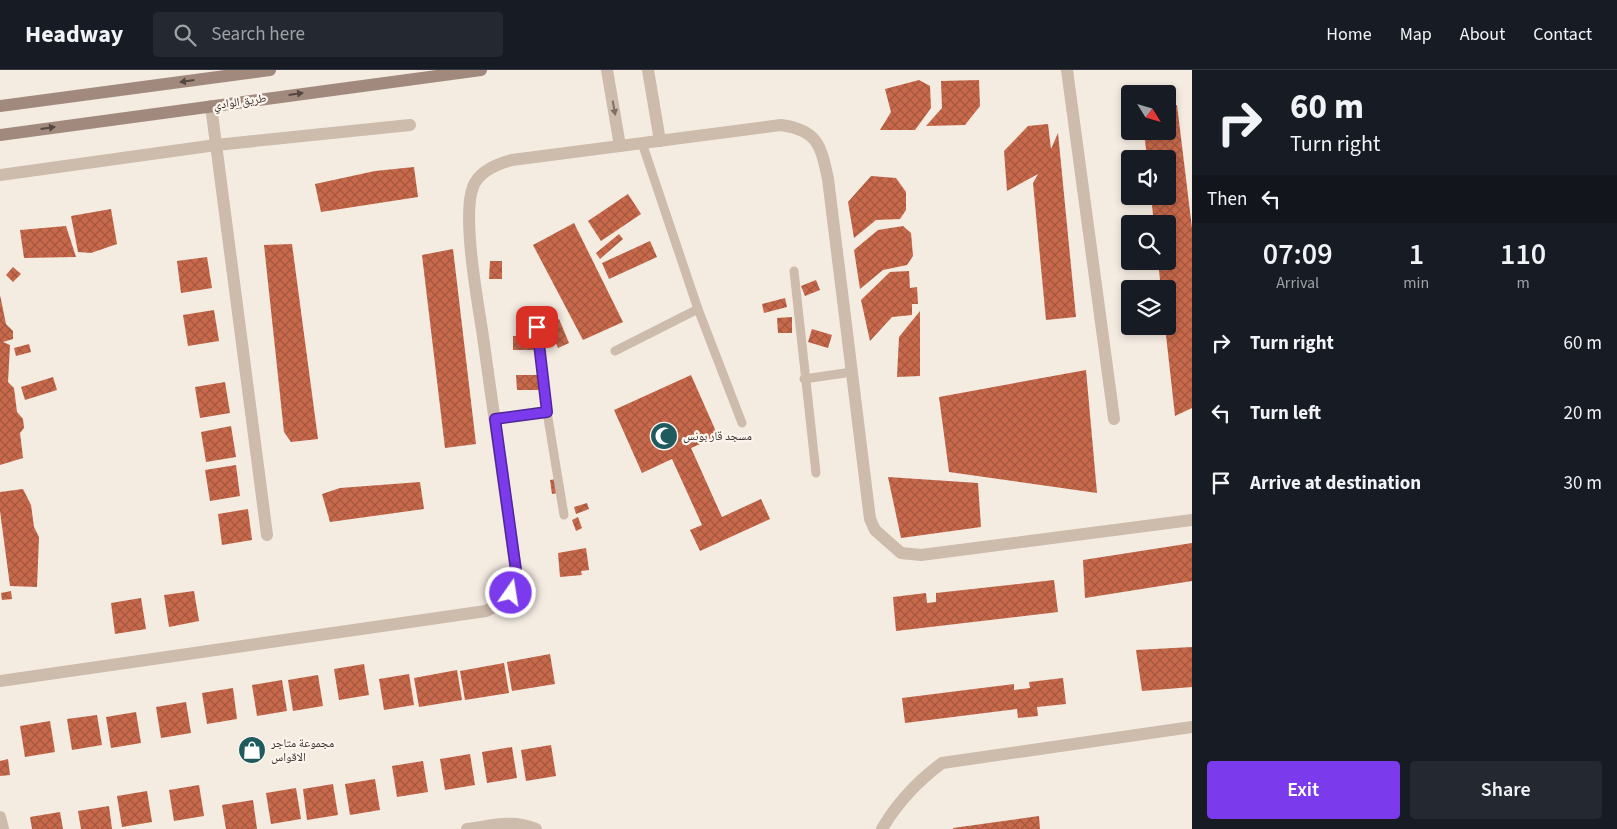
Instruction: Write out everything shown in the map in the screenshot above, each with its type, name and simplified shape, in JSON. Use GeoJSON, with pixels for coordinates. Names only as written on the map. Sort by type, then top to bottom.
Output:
{"type":"FeatureCollection","features":[{"type":"Feature","properties":{"kind":"main road"},"geometry":{"type":"LineString","coordinates":[[0,106],[270,70]]}},
{"type":"Feature","properties":{"kind":"main road","name":"طريق الوادي"},"geometry":{"type":"LineString","coordinates":[[0,135],[481,70]]}},
{"type":"Feature","properties":{"kind":"street"},"geometry":{"type":"LineString","coordinates":[[607,70],[620,146]]}},
{"type":"Feature","properties":{"kind":"street"},"geometry":{"type":"LineString","coordinates":[[648,70],[660,141]]}},
{"type":"Feature","properties":{"kind":"street"},"geometry":{"type":"LineString","coordinates":[[1067,70],[1114,419]]}},
{"type":"Feature","properties":{"kind":"street"},"geometry":{"type":"LineString","coordinates":[[211,106],[267,535]]}},
{"type":"Feature","properties":{"kind":"street"},"geometry":{"type":"LineString","coordinates":[[0,175],[216,145],[410,125]]}},
{"type":"Feature","properties":{"kind":"street"},"geometry":{"type":"LineString","coordinates":[[0,681],[486,611],[501,604],[511,593],[516,570],[474,272],[470,202],[473,186],[485,171],[499,163],[620,146],[781,125],[797,127],[813,137],[822,150],[828,179],[870,519],[875,530],[901,553],[922,555],[1192,520]]}},
{"type":"Feature","properties":{"kind":"street"},"geometry":{"type":"LineString","coordinates":[[882,829],[916,784],[942,763],[1192,727]]}},
{"type":"Feature","properties":{"kind":"street"},"geometry":{"type":"LineString","coordinates":[[0,817],[3,829]]}},
{"type":"Feature","properties":{"kind":"street"},"geometry":{"type":"LineString","coordinates":[[467,829],[506,823],[524,824],[536,829]]}},
{"type":"Feature","properties":{"kind":"lane"},"geometry":{"type":"LineString","coordinates":[[642,144],[698,309],[742,423]]}},
{"type":"Feature","properties":{"kind":"lane"},"geometry":{"type":"LineString","coordinates":[[794,271],[804,379],[816,474]]}},
{"type":"Feature","properties":{"kind":"lane"},"geometry":{"type":"LineString","coordinates":[[615,351],[698,309]]}},
{"type":"Feature","properties":{"kind":"lane"},"geometry":{"type":"LineString","coordinates":[[537,327],[547,412],[564,515]]}},
{"type":"Feature","properties":{"kind":"lane"},"geometry":{"type":"LineString","coordinates":[[804,379],[852,372]]}},
{"type":"Feature","properties":{"kind":"lane"},"geometry":{"type":"LineString","coordinates":[[495,419],[547,412]]}},
{"type":"Feature","properties":{"kind":"building"},"geometry":{"type":"Polygon","coordinates":[[[919,80],[930,86],[931,108],[915,130],[880,130],[891,112],[885,89],[919,80]]]}},
{"type":"Feature","properties":{"kind":"building"},"geometry":{"type":"Polygon","coordinates":[[[979,80],[980,106],[965,125],[926,126],[942,108],[941,81],[979,80]]]}},
{"type":"Feature","properties":{"kind":"building"},"geometry":{"type":"Polygon","coordinates":[[[1176,105],[1192,228],[1192,408],[1175,416],[1166,335],[1176,335],[1176,280],[1160,280],[1159,270],[1176,270],[1176,215],[1153,215],[1152,205],[1176,205],[1176,150],[1146,150],[1145,140],[1176,140],[1176,105]]]}},
{"type":"Feature","properties":{"kind":"building"},"geometry":{"type":"Polygon","coordinates":[[[1048,124],[1051,149],[1058,133],[1076,317],[1046,320],[1033,183],[1038,174],[1007,191],[1004,151],[1028,126],[1048,124]]]}},
{"type":"Feature","properties":{"kind":"building"},"geometry":{"type":"Polygon","coordinates":[[[414,167],[418,197],[321,212],[315,184],[375,171],[414,167]]]}},
{"type":"Feature","properties":{"kind":"building"},"geometry":{"type":"Polygon","coordinates":[[[871,176],[896,178],[906,192],[906,210],[900,219],[876,220],[854,238],[848,202],[871,176]]]}},
{"type":"Feature","properties":{"kind":"building"},"geometry":{"type":"Polygon","coordinates":[[[628,194],[641,214],[601,241],[588,221],[628,194]]]}},
{"type":"Feature","properties":{"kind":"building"},"geometry":{"type":"Polygon","coordinates":[[[111,209],[117,244],[91,253],[78,252],[71,216],[111,209]]]}},
{"type":"Feature","properties":{"kind":"building"},"geometry":{"type":"Polygon","coordinates":[[[574,223],[623,322],[583,340],[533,245],[574,223]]]}},
{"type":"Feature","properties":{"kind":"building"},"geometry":{"type":"Polygon","coordinates":[[[66,226],[76,257],[24,258],[20,230],[66,226]]]}},
{"type":"Feature","properties":{"kind":"building"},"geometry":{"type":"Polygon","coordinates":[[[903,226],[911,233],[913,256],[907,265],[883,270],[860,289],[854,250],[878,230],[903,226]]]}},
{"type":"Feature","properties":{"kind":"building"},"geometry":{"type":"Polygon","coordinates":[[[619,234],[623,239],[600,259],[596,253],[619,234]]]}},
{"type":"Feature","properties":{"kind":"building"},"geometry":{"type":"Polygon","coordinates":[[[650,241],[657,257],[609,279],[602,263],[650,241]]]}},
{"type":"Feature","properties":{"kind":"building"},"geometry":{"type":"Polygon","coordinates":[[[292,244],[318,439],[291,442],[284,432],[264,245],[292,244]]]}},
{"type":"Feature","properties":{"kind":"building"},"geometry":{"type":"Polygon","coordinates":[[[453,249],[476,444],[445,448],[422,255],[453,249]]]}},
{"type":"Feature","properties":{"kind":"building"},"geometry":{"type":"Polygon","coordinates":[[[207,257],[212,288],[181,293],[177,261],[207,257]]]}},
{"type":"Feature","properties":{"kind":"building"},"geometry":{"type":"Polygon","coordinates":[[[490,261],[502,261],[502,279],[489,279],[490,261]]]}},
{"type":"Feature","properties":{"kind":"building"},"geometry":{"type":"Polygon","coordinates":[[[13,267],[21,274],[13,282],[6,275],[13,267]]]}},
{"type":"Feature","properties":{"kind":"building"},"geometry":{"type":"Polygon","coordinates":[[[909,271],[910,288],[917,287],[918,304],[912,304],[912,315],[892,317],[870,341],[861,300],[890,272],[909,271]]]}},
{"type":"Feature","properties":{"kind":"building"},"geometry":{"type":"Polygon","coordinates":[[[816,280],[820,290],[805,296],[801,286],[816,280]]]}},
{"type":"Feature","properties":{"kind":"building"},"geometry":{"type":"Polygon","coordinates":[[[0,295],[6,324],[13,331],[13,339],[3,342],[10,345],[8,382],[14,388],[17,412],[23,419],[24,428],[20,433],[23,458],[0,465],[0,295]]]}},
{"type":"Feature","properties":{"kind":"building"},"geometry":{"type":"Polygon","coordinates":[[[785,298],[787,307],[764,313],[762,304],[785,298]]]}},
{"type":"Feature","properties":{"kind":"building"},"geometry":{"type":"Polygon","coordinates":[[[214,310],[219,341],[188,346],[183,315],[214,310]]]}},
{"type":"Feature","properties":{"kind":"building"},"geometry":{"type":"Polygon","coordinates":[[[920,311],[920,376],[897,377],[899,337],[920,311]]]}},
{"type":"Feature","properties":{"kind":"building"},"geometry":{"type":"Polygon","coordinates":[[[792,317],[792,333],[778,333],[777,318],[792,317]]]}},
{"type":"Feature","properties":{"kind":"building"},"geometry":{"type":"Polygon","coordinates":[[[559,319],[569,343],[558,348],[548,324],[559,319]]]}},
{"type":"Feature","properties":{"kind":"building"},"geometry":{"type":"Polygon","coordinates":[[[812,329],[832,335],[828,348],[808,342],[812,329]]]}},
{"type":"Feature","properties":{"kind":"building"},"geometry":{"type":"Polygon","coordinates":[[[513,336],[536,336],[536,350],[513,350],[513,336]]]}},
{"type":"Feature","properties":{"kind":"building"},"geometry":{"type":"Polygon","coordinates":[[[29,344],[31,352],[16,356],[14,348],[29,344]]]}},
{"type":"Feature","properties":{"kind":"building"},"geometry":{"type":"Polygon","coordinates":[[[1086,370],[1097,493],[949,472],[939,397],[1086,370]]]}},
{"type":"Feature","properties":{"kind":"building"},"geometry":{"type":"Polygon","coordinates":[[[516,375],[540,375],[540,390],[517,390],[516,375]]]}},
{"type":"Feature","properties":{"kind":"building"},"geometry":{"type":"Polygon","coordinates":[[[691,375],[718,436],[691,448],[722,517],[761,499],[770,519],[700,551],[690,530],[702,525],[672,459],[642,473],[614,410],[691,375]]]}},
{"type":"Feature","properties":{"kind":"building"},"geometry":{"type":"Polygon","coordinates":[[[53,377],[57,390],[25,400],[21,387],[53,377]]]}},
{"type":"Feature","properties":{"kind":"building"},"geometry":{"type":"Polygon","coordinates":[[[225,382],[230,413],[200,418],[195,387],[225,382]]]}},
{"type":"Feature","properties":{"kind":"building"},"geometry":{"type":"Polygon","coordinates":[[[231,426],[236,457],[206,462],[201,432],[231,426]]]}},
{"type":"Feature","properties":{"kind":"building"},"geometry":{"type":"Polygon","coordinates":[[[236,465],[240,496],[210,501],[205,470],[236,465]]]}},
{"type":"Feature","properties":{"kind":"building"},"geometry":{"type":"Polygon","coordinates":[[[888,477],[978,483],[981,527],[901,538],[888,477]]]}},
{"type":"Feature","properties":{"kind":"building"},"geometry":{"type":"Polygon","coordinates":[[[556,479],[558,493],[552,494],[550,480],[556,479]]]}},
{"type":"Feature","properties":{"kind":"building"},"geometry":{"type":"Polygon","coordinates":[[[420,482],[424,509],[330,522],[322,494],[340,488],[420,482]]]}},
{"type":"Feature","properties":{"kind":"building"},"geometry":{"type":"Polygon","coordinates":[[[23,489],[31,505],[34,527],[39,537],[37,587],[10,586],[0,511],[0,492],[23,489]]]}},
{"type":"Feature","properties":{"kind":"building"},"geometry":{"type":"Polygon","coordinates":[[[587,503],[589,509],[576,514],[574,507],[587,503]]]}},
{"type":"Feature","properties":{"kind":"building"},"geometry":{"type":"Polygon","coordinates":[[[248,509],[252,540],[222,545],[218,514],[248,509]]]}},
{"type":"Feature","properties":{"kind":"building"},"geometry":{"type":"Polygon","coordinates":[[[578,517],[582,528],[576,531],[572,520],[578,517]]]}},
{"type":"Feature","properties":{"kind":"building"},"geometry":{"type":"Polygon","coordinates":[[[1192,543],[1192,581],[1085,598],[1083,560],[1192,543]]]}},
{"type":"Feature","properties":{"kind":"building"},"geometry":{"type":"Polygon","coordinates":[[[586,548],[589,570],[581,571],[582,575],[560,577],[558,553],[586,548]]]}},
{"type":"Feature","properties":{"kind":"building"},"geometry":{"type":"Polygon","coordinates":[[[1054,580],[1058,612],[896,631],[893,597],[926,593],[927,603],[936,602],[936,593],[1054,580]]]}},
{"type":"Feature","properties":{"kind":"building"},"geometry":{"type":"Polygon","coordinates":[[[11,591],[12,599],[2,600],[1,593],[11,591]]]}},
{"type":"Feature","properties":{"kind":"building"},"geometry":{"type":"Polygon","coordinates":[[[194,591],[199,621],[169,627],[164,595],[194,591]]]}},
{"type":"Feature","properties":{"kind":"building"},"geometry":{"type":"Polygon","coordinates":[[[141,598],[146,629],[115,634],[111,603],[141,598]]]}},
{"type":"Feature","properties":{"kind":"building"},"geometry":{"type":"Polygon","coordinates":[[[1192,647],[1192,687],[1142,691],[1136,650],[1192,647]]]}},
{"type":"Feature","properties":{"kind":"building"},"geometry":{"type":"Polygon","coordinates":[[[550,654],[555,684],[512,691],[507,662],[550,654]]]}},
{"type":"Feature","properties":{"kind":"building"},"geometry":{"type":"Polygon","coordinates":[[[504,663],[509,693],[465,700],[460,671],[504,663]]]}},
{"type":"Feature","properties":{"kind":"building"},"geometry":{"type":"Polygon","coordinates":[[[364,664],[369,695],[339,700],[334,669],[364,664]]]}},
{"type":"Feature","properties":{"kind":"building"},"geometry":{"type":"Polygon","coordinates":[[[457,670],[462,700],[419,707],[414,678],[457,670]]]}},
{"type":"Feature","properties":{"kind":"building"},"geometry":{"type":"Polygon","coordinates":[[[409,674],[414,705],[384,710],[379,679],[409,674]]]}},
{"type":"Feature","properties":{"kind":"building"},"geometry":{"type":"Polygon","coordinates":[[[318,675],[323,706],[293,711],[288,680],[318,675]]]}},
{"type":"Feature","properties":{"kind":"building"},"geometry":{"type":"Polygon","coordinates":[[[1063,678],[1066,704],[1037,707],[1038,716],[1018,718],[1017,709],[905,723],[902,698],[1014,684],[1014,690],[1030,688],[1029,682],[1063,678]]]}},
{"type":"Feature","properties":{"kind":"building"},"geometry":{"type":"Polygon","coordinates":[[[282,680],[287,711],[257,716],[252,685],[282,680]]]}},
{"type":"Feature","properties":{"kind":"building"},"geometry":{"type":"Polygon","coordinates":[[[233,688],[237,719],[207,724],[202,693],[233,688]]]}},
{"type":"Feature","properties":{"kind":"building"},"geometry":{"type":"Polygon","coordinates":[[[186,702],[191,733],[161,738],[156,707],[186,702]]]}},
{"type":"Feature","properties":{"kind":"building"},"geometry":{"type":"Polygon","coordinates":[[[136,712],[141,743],[111,748],[106,717],[136,712]]]}},
{"type":"Feature","properties":{"kind":"building"},"geometry":{"type":"Polygon","coordinates":[[[97,715],[102,745],[72,750],[67,719],[97,715]]]}},
{"type":"Feature","properties":{"kind":"building"},"geometry":{"type":"Polygon","coordinates":[[[50,721],[55,752],[25,757],[20,726],[50,721]]]}},
{"type":"Feature","properties":{"kind":"building"},"geometry":{"type":"Polygon","coordinates":[[[551,745],[556,776],[526,781],[521,750],[551,745]]]}},
{"type":"Feature","properties":{"kind":"building"},"geometry":{"type":"Polygon","coordinates":[[[512,747],[517,778],[487,783],[482,752],[512,747]]]}},
{"type":"Feature","properties":{"kind":"building"},"geometry":{"type":"Polygon","coordinates":[[[470,754],[475,785],[445,790],[440,759],[470,754]]]}},
{"type":"Feature","properties":{"kind":"building"},"geometry":{"type":"Polygon","coordinates":[[[8,759],[10,775],[0,776],[0,761],[8,759]]]}},
{"type":"Feature","properties":{"kind":"building"},"geometry":{"type":"Polygon","coordinates":[[[423,761],[428,792],[397,797],[392,766],[423,761]]]}},
{"type":"Feature","properties":{"kind":"building"},"geometry":{"type":"Polygon","coordinates":[[[375,779],[380,810],[350,815],[345,784],[375,779]]]}},
{"type":"Feature","properties":{"kind":"building"},"geometry":{"type":"Polygon","coordinates":[[[333,784],[338,815],[307,820],[303,789],[333,784]]]}},
{"type":"Feature","properties":{"kind":"building"},"geometry":{"type":"Polygon","coordinates":[[[199,785],[204,816],[174,821],[169,790],[199,785]]]}},
{"type":"Feature","properties":{"kind":"building"},"geometry":{"type":"Polygon","coordinates":[[[296,788],[301,819],[271,824],[266,793],[296,788]]]}},
{"type":"Feature","properties":{"kind":"building"},"geometry":{"type":"Polygon","coordinates":[[[147,791],[152,822],[122,827],[117,796],[147,791]]]}},
{"type":"Feature","properties":{"kind":"building"},"geometry":{"type":"Polygon","coordinates":[[[253,800],[257,829],[226,829],[222,805],[253,800]]]}},
{"type":"Feature","properties":{"kind":"building"},"geometry":{"type":"Polygon","coordinates":[[[109,806],[112,829],[81,829],[78,811],[109,806]]]}},
{"type":"Feature","properties":{"kind":"building"},"geometry":{"type":"Polygon","coordinates":[[[60,812],[63,829],[32,829],[30,817],[60,812]]]}},
{"type":"Feature","properties":{"kind":"building"},"geometry":{"type":"Polygon","coordinates":[[[1039,816],[1040,829],[953,829],[953,828],[1039,816]]]}},
{"type":"Feature","properties":{"kind":"place","name":"مسجد قار بونس"},"geometry":{"type":"Point","coordinates":[664,436]}},
{"type":"Feature","properties":{"kind":"place","name":"مجموعة متاجر الاقواس"},"geometry":{"type":"Point","coordinates":[252,750]}},
{"type":"Feature","properties":{"kind":"route"},"geometry":{"type":"LineString","coordinates":[[511,593],[516,570],[495,419],[547,412],[537,327]]}}]}
